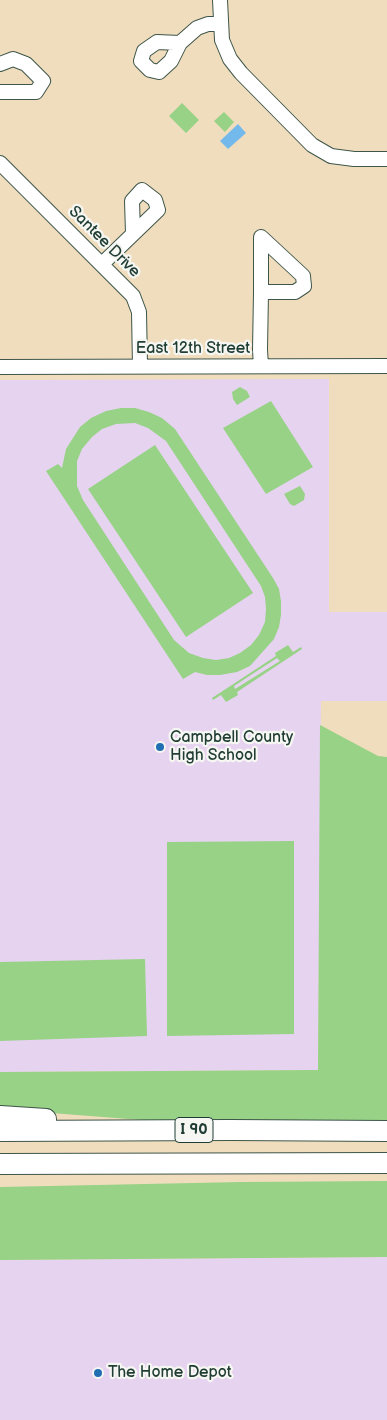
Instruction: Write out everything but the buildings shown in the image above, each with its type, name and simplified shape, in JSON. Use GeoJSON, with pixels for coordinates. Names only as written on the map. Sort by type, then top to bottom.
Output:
{"type":"FeatureCollection","features":[{"type":"Feature","properties":{"kind":"highway","name":"I 90"},"geometry":{"type":"LineString","coordinates":[[0,1116],[230,1130]]}},
{"type":"Feature","properties":{"kind":"highway","name":"I 90"},"geometry":{"type":"LineString","coordinates":[[0,1131],[387,1131]]}},
{"type":"Feature","properties":{"kind":"highway","name":"I 90"},"geometry":{"type":"LineString","coordinates":[[0,1176],[324,1163]]}},
{"type":"Feature","properties":{"kind":"highway","name":"I 90"},"geometry":{"type":"LineString","coordinates":[[0,1164],[387,1163]]}},
{"type":"Feature","properties":{"kind":"street"},"geometry":{"type":"LineString","coordinates":[[220,0],[222,40],[230,59],[241,73],[312,146],[331,156],[354,159],[387,159]]}},
{"type":"Feature","properties":{"kind":"street"},"geometry":{"type":"LineString","coordinates":[[180,43],[198,28],[208,24],[221,24]]}},
{"type":"Feature","properties":{"kind":"street"},"geometry":{"type":"LineString","coordinates":[[0,64],[13,59],[26,64],[43,82],[36,92],[0,92]]}},
{"type":"Feature","properties":{"kind":"street","name":"Santee Drive"},"geometry":{"type":"LineString","coordinates":[[0,163],[133,296],[139,312],[140,366]]}},
{"type":"Feature","properties":{"kind":"street"},"geometry":{"type":"LineString","coordinates":[[102,264],[133,233]]}},
{"type":"Feature","properties":{"kind":"street"},"geometry":{"type":"LineString","coordinates":[[260,292],[260,366]]}},
{"type":"Feature","properties":{"kind":"street","name":"East 12th Street"},"geometry":{"type":"LineString","coordinates":[[0,367],[387,366]]}},
{"type":"Feature","properties":{"kind":"shaded area","name":"Campbell County High School"},"geometry":{"type":"Polygon","coordinates":[[[329,379],[329,612],[387,612],[387,701],[321,701],[318,1070],[0,1072],[0,380],[329,379]]]}},
{"type":"Feature","properties":{"kind":"shaded area"},"geometry":{"type":"Polygon","coordinates":[[[387,1257],[387,1420],[0,1420],[0,1260],[387,1257]]]}},
{"type":"Feature","properties":{"kind":"green space"},"geometry":{"type":"Polygon","coordinates":[[[182,103],[199,120],[186,133],[169,116],[182,103]]]}},
{"type":"Feature","properties":{"kind":"green space"},"geometry":{"type":"Polygon","coordinates":[[[224,112],[234,122],[225,132],[214,121],[224,112]]]}},
{"type":"Feature","properties":{"kind":"green space"},"geometry":{"type":"Polygon","coordinates":[[[240,387],[247,391],[250,397],[237,405],[233,399],[232,392],[240,387]]]}},
{"type":"Feature","properties":{"kind":"green space"},"geometry":{"type":"Polygon","coordinates":[[[271,401],[313,467],[266,494],[223,428],[271,401]]]}},
{"type":"Feature","properties":{"kind":"green space"},"geometry":{"type":"Polygon","coordinates":[[[135,408],[162,418],[175,429],[273,578],[279,589],[281,601],[279,627],[274,639],[250,666],[237,672],[220,675],[207,675],[195,672],[183,679],[46,471],[58,464],[62,468],[66,449],[80,427],[91,418],[106,411],[135,408]],[[135,423],[116,424],[102,429],[92,437],[82,449],[77,461],[77,486],[83,500],[174,640],[189,653],[203,658],[216,660],[229,658],[251,645],[259,635],[265,622],[265,597],[261,586],[166,441],[148,428],[135,423]]]}},
{"type":"Feature","properties":{"kind":"green space"},"geometry":{"type":"Polygon","coordinates":[[[155,445],[253,593],[186,637],[88,489],[155,445]]]}},
{"type":"Feature","properties":{"kind":"green space"},"geometry":{"type":"Polygon","coordinates":[[[300,486],[305,494],[304,500],[294,506],[290,504],[284,494],[300,486]]]}},
{"type":"Feature","properties":{"kind":"green space"},"geometry":{"type":"Polygon","coordinates":[[[288,645],[293,652],[301,647],[302,649],[237,692],[238,695],[226,702],[221,695],[213,700],[212,698],[276,656],[275,653],[288,645]],[[277,658],[234,686],[235,689],[280,661],[277,658]]]}},
{"type":"Feature","properties":{"kind":"green space"},"geometry":{"type":"Polygon","coordinates":[[[320,725],[378,756],[387,757],[387,1122],[180,1123],[0,1109],[0,1072],[318,1070],[320,725]]]}},
{"type":"Feature","properties":{"kind":"green space"},"geometry":{"type":"Polygon","coordinates":[[[294,841],[294,1034],[167,1036],[167,842],[294,841]]]}},
{"type":"Feature","properties":{"kind":"green space"},"geometry":{"type":"Polygon","coordinates":[[[145,959],[147,1036],[0,1041],[0,962],[145,959]]]}},
{"type":"Feature","properties":{"kind":"green space"},"geometry":{"type":"Polygon","coordinates":[[[387,1181],[387,1257],[0,1260],[0,1187],[387,1181]]]}},
{"type":"Feature","properties":{"kind":"water"},"geometry":{"type":"Polygon","coordinates":[[[238,124],[246,133],[228,149],[220,141],[238,124]]]}},
{"type":"Feature","properties":{"kind":"place","name":"Campbell County High School"},"geometry":{"type":"Point","coordinates":[160,747]}},
{"type":"Feature","properties":{"kind":"place","name":"The Home Depot"},"geometry":{"type":"Point","coordinates":[98,1373]}}]}
